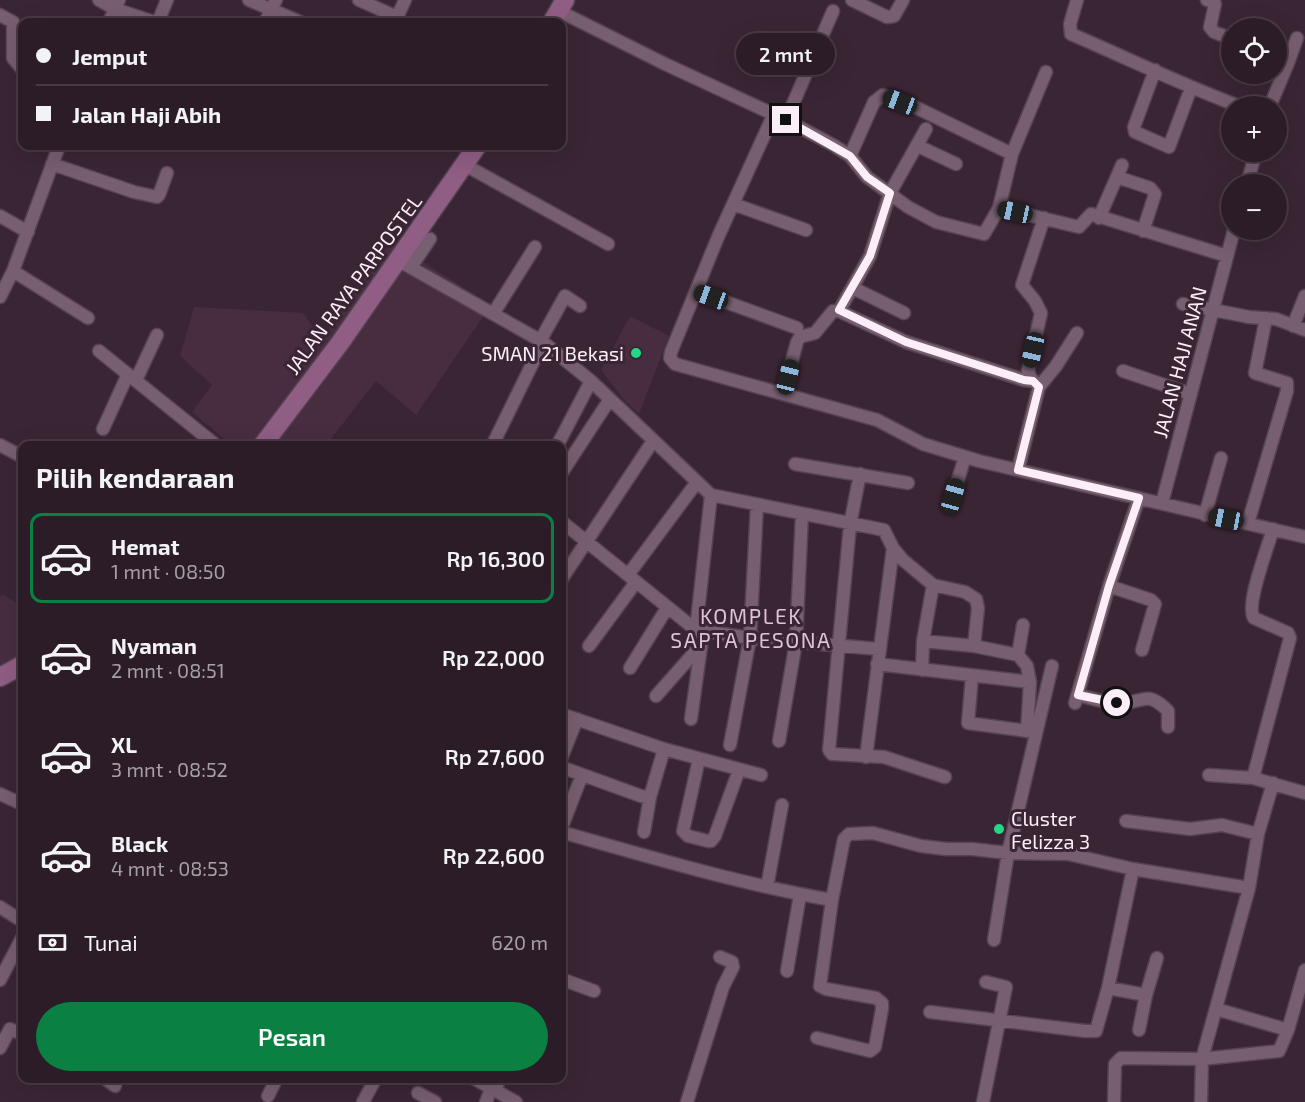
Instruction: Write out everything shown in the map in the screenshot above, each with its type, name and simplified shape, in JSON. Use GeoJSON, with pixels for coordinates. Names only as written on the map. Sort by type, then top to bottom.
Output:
{"type":"FeatureCollection","features":[{"type":"Feature","properties":{"kind":"main road","name":"JALAN RAYA PARPOSTEL"},"geometry":{"type":"LineString","coordinates":[[266,441],[340,343],[405,264],[474,150]]}},
{"type":"Feature","properties":{"kind":"main road"},"geometry":{"type":"LineString","coordinates":[[0,677],[18,666]]}},
{"type":"Feature","properties":{"kind":"street"},"geometry":{"type":"LineString","coordinates":[[99,0],[147,18]]}},
{"type":"Feature","properties":{"kind":"street"},"geometry":{"type":"LineString","coordinates":[[158,18],[167,0]]}},
{"type":"Feature","properties":{"kind":"street"},"geometry":{"type":"LineString","coordinates":[[249,0],[273,5],[294,18]]}},
{"type":"Feature","properties":{"kind":"street"},"geometry":{"type":"LineString","coordinates":[[359,0],[392,18]]}},
{"type":"Feature","properties":{"kind":"street"},"geometry":{"type":"LineString","coordinates":[[397,18],[405,0]]}},
{"type":"Feature","properties":{"kind":"street"},"geometry":{"type":"LineString","coordinates":[[852,0],[887,17],[894,16],[903,0]]}},
{"type":"Feature","properties":{"kind":"street"},"geometry":{"type":"LineString","coordinates":[[1077,0],[1070,24],[1071,34],[1221,99]]}},
{"type":"Feature","properties":{"kind":"street"},"geometry":{"type":"LineString","coordinates":[[1207,0],[1215,4],[1210,27],[1221,35]]}},
{"type":"Feature","properties":{"kind":"street"},"geometry":{"type":"LineString","coordinates":[[559,11],[773,116],[786,120],[850,156],[867,177],[908,207],[936,222],[984,234],[999,208],[1012,154],[1046,72]]}},
{"type":"Feature","properties":{"kind":"street"},"geometry":{"type":"LineString","coordinates":[[786,120],[833,11]]}},
{"type":"Feature","properties":{"kind":"street"},"geometry":{"type":"LineString","coordinates":[[0,15],[13,22],[13,58],[18,64]]}},
{"type":"Feature","properties":{"kind":"street"},"geometry":{"type":"LineString","coordinates":[[1287,53],[1297,38]]}},
{"type":"Feature","properties":{"kind":"street"},"geometry":{"type":"LineString","coordinates":[[1155,70],[1134,127],[1135,132],[1169,147],[1191,88]]}},
{"type":"Feature","properties":{"kind":"street"},"geometry":{"type":"LineString","coordinates":[[850,156],[874,102],[883,95],[917,108],[1012,154]]}},
{"type":"Feature","properties":{"kind":"street"},"geometry":{"type":"LineString","coordinates":[[773,116],[696,291],[670,358],[675,364],[877,420],[923,444],[965,457],[1305,537]]}},
{"type":"Feature","properties":{"kind":"street"},"geometry":{"type":"LineString","coordinates":[[839,310],[870,256],[890,193],[926,129]]}},
{"type":"Feature","properties":{"kind":"street"},"geometry":{"type":"LineString","coordinates":[[918,146],[956,164]]}},
{"type":"Feature","properties":{"kind":"street"},"geometry":{"type":"LineString","coordinates":[[0,297],[13,271],[57,150]]}},
{"type":"Feature","properties":{"kind":"street"},"geometry":{"type":"LineString","coordinates":[[52,164],[134,192],[157,197],[167,172]]}},
{"type":"Feature","properties":{"kind":"street"},"geometry":{"type":"LineString","coordinates":[[465,165],[608,244]]}},
{"type":"Feature","properties":{"kind":"street"},"geometry":{"type":"LineString","coordinates":[[1100,218],[1122,165]]}},
{"type":"Feature","properties":{"kind":"street"},"geometry":{"type":"LineString","coordinates":[[1117,177],[1150,188],[1155,194],[1143,231]]}},
{"type":"Feature","properties":{"kind":"street"},"geometry":{"type":"LineString","coordinates":[[733,204],[806,230]]}},
{"type":"Feature","properties":{"kind":"street"},"geometry":{"type":"LineString","coordinates":[[999,208],[1082,226],[1089,215],[1227,256]]}},
{"type":"Feature","properties":{"kind":"street"},"geometry":{"type":"LineString","coordinates":[[0,216],[28,232]]}},
{"type":"Feature","properties":{"kind":"street"},"geometry":{"type":"LineString","coordinates":[[1036,384],[1028,371],[1041,313],[1022,285],[1044,218]]}},
{"type":"Feature","properties":{"kind":"street"},"geometry":{"type":"LineString","coordinates":[[430,239],[405,264],[542,342],[591,381],[711,495],[850,525],[881,529],[903,560],[933,585],[966,592],[976,599],[978,608],[974,646]]}},
{"type":"Feature","properties":{"kind":"street","name":"JALAN HAJI ANAN"},"geometry":{"type":"LineString","coordinates":[[1162,503],[1231,240]]}},
{"type":"Feature","properties":{"kind":"street"},"geometry":{"type":"LineString","coordinates":[[493,314],[535,247]]}},
{"type":"Feature","properties":{"kind":"street"},"geometry":{"type":"LineString","coordinates":[[13,271],[88,318]]}},
{"type":"Feature","properties":{"kind":"street"},"geometry":{"type":"LineString","coordinates":[[853,288],[904,313]]}},
{"type":"Feature","properties":{"kind":"street"},"geometry":{"type":"LineString","coordinates":[[696,291],[797,328]]}},
{"type":"Feature","properties":{"kind":"street"},"geometry":{"type":"LineString","coordinates":[[494,441],[566,296],[580,306]]}},
{"type":"Feature","properties":{"kind":"street"},"geometry":{"type":"LineString","coordinates":[[1293,326],[1305,296]]}},
{"type":"Feature","properties":{"kind":"street"},"geometry":{"type":"LineString","coordinates":[[1183,304],[1266,318],[1305,330]]}},
{"type":"Feature","properties":{"kind":"street"},"geometry":{"type":"LineString","coordinates":[[783,394],[797,342],[800,337],[815,333],[833,310],[839,310],[915,345],[1036,384]]}},
{"type":"Feature","properties":{"kind":"street"},"geometry":{"type":"LineString","coordinates":[[1248,523],[1287,391],[1287,383],[1255,373],[1266,318]]}},
{"type":"Feature","properties":{"kind":"street"},"geometry":{"type":"LineString","coordinates":[[1018,470],[1036,384],[1056,366],[1077,333]]}},
{"type":"Feature","properties":{"kind":"street"},"geometry":{"type":"LineString","coordinates":[[102,429],[157,335]]}},
{"type":"Feature","properties":{"kind":"street"},"geometry":{"type":"LineString","coordinates":[[99,351],[211,441]]}},
{"type":"Feature","properties":{"kind":"street"},"geometry":{"type":"LineString","coordinates":[[1123,371],[1191,394]]}},
{"type":"Feature","properties":{"kind":"street"},"geometry":{"type":"LineString","coordinates":[[560,441],[591,381]]}},
{"type":"Feature","properties":{"kind":"street"},"geometry":{"type":"LineString","coordinates":[[566,466],[610,399]]}},
{"type":"Feature","properties":{"kind":"street"},"geometry":{"type":"LineString","coordinates":[[566,572],[653,441]]}},
{"type":"Feature","properties":{"kind":"street"},"geometry":{"type":"LineString","coordinates":[[0,445],[18,454]]}},
{"type":"Feature","properties":{"kind":"street"},"geometry":{"type":"LineString","coordinates":[[953,496],[965,457]]}},
{"type":"Feature","properties":{"kind":"street"},"geometry":{"type":"LineString","coordinates":[[1204,515],[1221,458]]}},
{"type":"Feature","properties":{"kind":"street"},"geometry":{"type":"LineString","coordinates":[[795,464],[908,483]]}},
{"type":"Feature","properties":{"kind":"street"},"geometry":{"type":"LineString","coordinates":[[860,474],[850,525],[829,750],[832,754],[884,757],[945,777]]}},
{"type":"Feature","properties":{"kind":"street"},"geometry":{"type":"LineString","coordinates":[[589,645],[697,482]]}},
{"type":"Feature","properties":{"kind":"street"},"geometry":{"type":"LineString","coordinates":[[691,719],[701,645],[699,631],[711,495]]}},
{"type":"Feature","properties":{"kind":"street"},"geometry":{"type":"LineString","coordinates":[[1139,498],[1109,586],[1076,699],[1117,703],[1153,699],[1168,711],[1168,727]]}},
{"type":"Feature","properties":{"kind":"street"},"geometry":{"type":"LineString","coordinates":[[730,745],[750,638],[757,505]]}},
{"type":"Feature","properties":{"kind":"street"},"geometry":{"type":"LineString","coordinates":[[779,741],[796,642],[802,514]]}},
{"type":"Feature","properties":{"kind":"street"},"geometry":{"type":"LineString","coordinates":[[566,525],[667,608],[699,631],[750,638],[879,649]]}},
{"type":"Feature","properties":{"kind":"street"},"geometry":{"type":"LineString","coordinates":[[1253,778],[1290,638],[1288,633],[1254,618],[1251,614],[1251,601],[1273,529]]}},
{"type":"Feature","properties":{"kind":"street"},"geometry":{"type":"LineString","coordinates":[[866,757],[893,548]]}},
{"type":"Feature","properties":{"kind":"street"},"geometry":{"type":"LineString","coordinates":[[922,670],[923,641],[933,585]]}},
{"type":"Feature","properties":{"kind":"street"},"geometry":{"type":"LineString","coordinates":[[1109,586],[1151,600],[1155,604],[1142,650]]}},
{"type":"Feature","properties":{"kind":"street"},"geometry":{"type":"LineString","coordinates":[[630,668],[667,608]]}},
{"type":"Feature","properties":{"kind":"street"},"geometry":{"type":"LineString","coordinates":[[1018,656],[1023,625]]}},
{"type":"Feature","properties":{"kind":"street"},"geometry":{"type":"LineString","coordinates":[[923,641],[974,646],[1018,656],[1027,666],[1030,684],[1027,731],[971,725],[968,721],[972,676]]}},
{"type":"Feature","properties":{"kind":"street"},"geometry":{"type":"LineString","coordinates":[[656,696],[701,645]]}},
{"type":"Feature","properties":{"kind":"street"},"geometry":{"type":"LineString","coordinates":[[877,664],[1030,684]]}},
{"type":"Feature","properties":{"kind":"street"},"geometry":{"type":"LineString","coordinates":[[994,940],[1008,854],[1052,666]]}},
{"type":"Feature","properties":{"kind":"street"},"geometry":{"type":"LineString","coordinates":[[568,716],[664,749],[761,775]]}},
{"type":"Feature","properties":{"kind":"street"},"geometry":{"type":"LineString","coordinates":[[644,832],[650,797],[664,749]]}},
{"type":"Feature","properties":{"kind":"street"},"geometry":{"type":"LineString","coordinates":[[699,759],[683,831],[685,834],[708,841],[714,839],[740,770]]}},
{"type":"Feature","properties":{"kind":"street"},"geometry":{"type":"LineString","coordinates":[[566,769],[641,796],[650,797]]}},
{"type":"Feature","properties":{"kind":"street"},"geometry":{"type":"LineString","coordinates":[[566,817],[582,775]]}},
{"type":"Feature","properties":{"kind":"street"},"geometry":{"type":"LineString","coordinates":[[1209,775],[1253,778],[1305,793]]}},
{"type":"Feature","properties":{"kind":"street"},"geometry":{"type":"LineString","coordinates":[[1201,1102],[1202,1059],[1249,888],[1258,834],[1273,783]]}},
{"type":"Feature","properties":{"kind":"street"},"geometry":{"type":"LineString","coordinates":[[0,794],[18,802]]}},
{"type":"Feature","properties":{"kind":"street"},"geometry":{"type":"LineString","coordinates":[[767,887],[782,805]]}},
{"type":"Feature","properties":{"kind":"street"},"geometry":{"type":"LineString","coordinates":[[1125,821],[1190,829],[1222,825],[1258,834]]}},
{"type":"Feature","properties":{"kind":"street"},"geometry":{"type":"LineString","coordinates":[[566,829],[658,859],[800,895],[832,900]]}},
{"type":"Feature","properties":{"kind":"street"},"geometry":{"type":"LineString","coordinates":[[817,1038],[870,1051],[875,1047],[882,1009],[882,1003],[876,998],[819,986],[842,843],[849,834],[873,833],[921,846],[1008,854],[1068,854],[1133,869],[1249,888]]}},
{"type":"Feature","properties":{"kind":"street"},"geometry":{"type":"LineString","coordinates":[[930,1012],[1095,1032],[1108,988],[1133,869]]}},
{"type":"Feature","properties":{"kind":"street"},"geometry":{"type":"LineString","coordinates":[[787,971],[800,895]]}},
{"type":"Feature","properties":{"kind":"street"},"geometry":{"type":"LineString","coordinates":[[0,906],[18,918]]}},
{"type":"Feature","properties":{"kind":"street"},"geometry":{"type":"LineString","coordinates":[[0,980],[18,946]]}},
{"type":"Feature","properties":{"kind":"street"},"geometry":{"type":"LineString","coordinates":[[687,1102],[723,987],[733,967],[732,962],[720,957]]}},
{"type":"Feature","properties":{"kind":"street"},"geometry":{"type":"LineString","coordinates":[[1139,1030],[1146,995],[1158,958]]}},
{"type":"Feature","properties":{"kind":"street"},"geometry":{"type":"LineString","coordinates":[[1114,1102],[1115,1064],[1121,1058],[1202,1059],[1279,1051],[1288,1030],[1305,970]]}},
{"type":"Feature","properties":{"kind":"street"},"geometry":{"type":"LineString","coordinates":[[566,981],[594,991]]}},
{"type":"Feature","properties":{"kind":"street"},"geometry":{"type":"LineString","coordinates":[[983,1102],[1006,987],[986,982]]}},
{"type":"Feature","properties":{"kind":"street"},"geometry":{"type":"LineString","coordinates":[[1108,988],[1146,995]]}},
{"type":"Feature","properties":{"kind":"street"},"geometry":{"type":"LineString","coordinates":[[1216,1009],[1288,1030]]}},
{"type":"Feature","properties":{"kind":"street"},"geometry":{"type":"LineString","coordinates":[[0,1048],[10,1029],[18,1032]]}},
{"type":"Feature","properties":{"kind":"street"},"geometry":{"type":"LineString","coordinates":[[111,1083],[115,1086]]}},
{"type":"Feature","properties":{"kind":"street"},"geometry":{"type":"LineString","coordinates":[[268,1096],[274,1083]]}},
{"type":"Feature","properties":{"kind":"street"},"geometry":{"type":"LineString","coordinates":[[363,1102],[373,1083]]}},
{"type":"Feature","properties":{"kind":"street"},"geometry":{"type":"LineString","coordinates":[[486,1102],[496,1086],[516,1102]]}},
{"type":"Feature","properties":{"kind":"street"},"geometry":{"type":"LineString","coordinates":[[418,1093],[435,1102]]}},
{"type":"Feature","properties":{"kind":"shaded area"},"geometry":{"type":"Polygon","coordinates":[[[390,241],[491,305],[416,415],[376,381],[329,441],[226,441],[192,412],[212,385],[180,356],[194,307],[303,313],[322,339],[390,241]]]}},
{"type":"Feature","properties":{"kind":"shaded area","name":"SMAN 21 Bekasi"},"geometry":{"type":"Polygon","coordinates":[[[630,316],[669,336],[639,414],[625,401],[601,370],[630,316]]]}},
{"type":"Feature","properties":{"kind":"shaded area"},"geometry":{"type":"Polygon","coordinates":[[[2,594],[18,604],[18,670],[0,681],[0,597],[2,594]]]}},
{"type":"Feature","properties":{"kind":"place","name":"SMAN 21 Bekasi"},"geometry":{"type":"Point","coordinates":[636,353]}},
{"type":"Feature","properties":{"kind":"place","name":"Cluster Felizza 3"},"geometry":{"type":"Point","coordinates":[999,829]}},
{"type":"Feature","properties":{"kind":"district","name":"KOMPLEK SAPTA PESONA"},"geometry":{"type":"Point","coordinates":[751,627]}},
{"type":"Feature","properties":{"kind":"route"},"geometry":{"type":"LineString","coordinates":[[786,120],[850,156],[867,177],[890,193],[870,256],[839,310],[906,342],[1033,381],[1039,387],[1018,470],[1139,498],[1109,586],[1078,695],[1117,703]]}}]}
